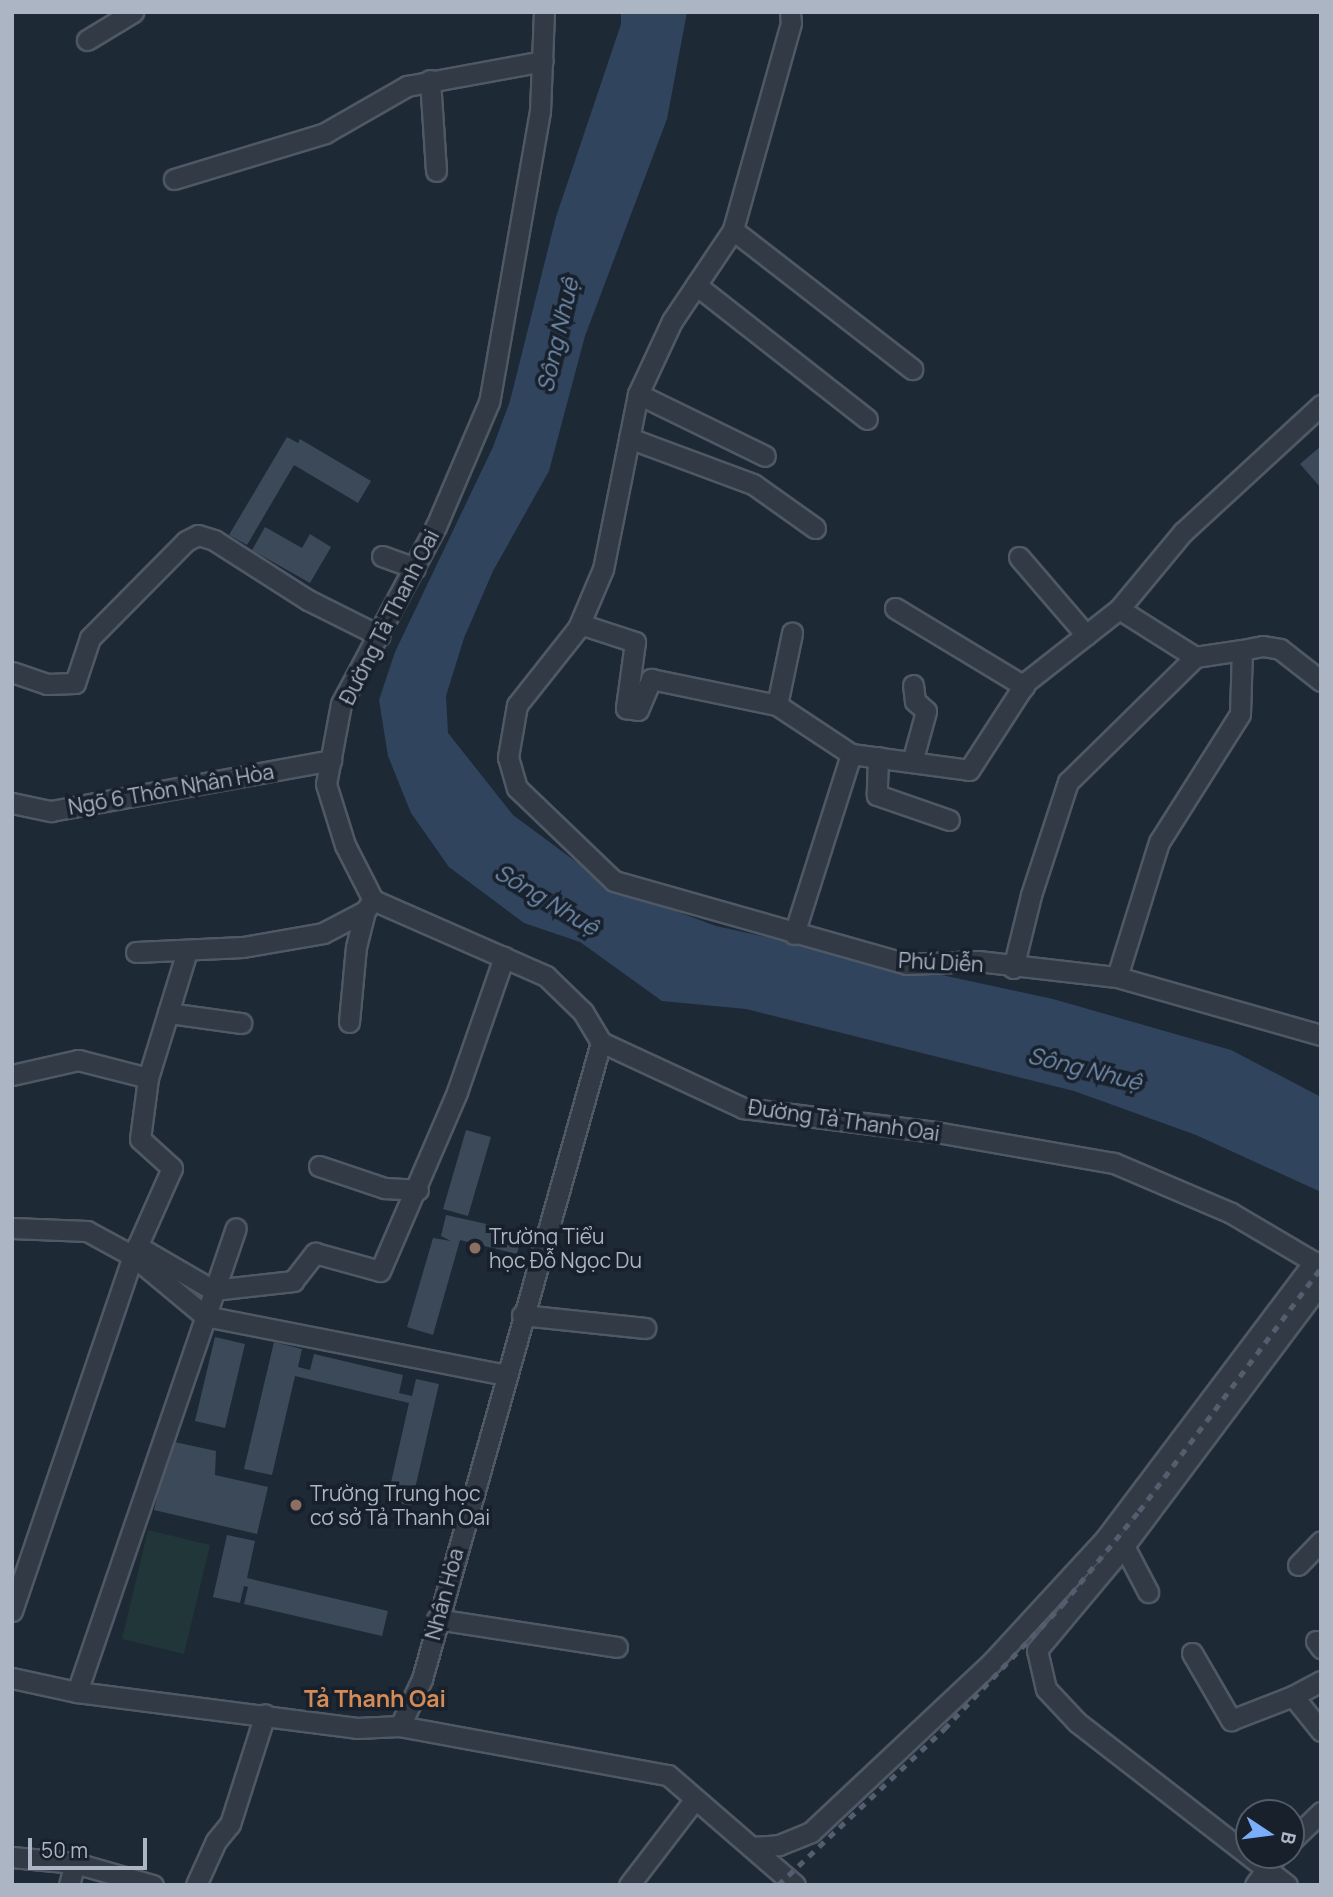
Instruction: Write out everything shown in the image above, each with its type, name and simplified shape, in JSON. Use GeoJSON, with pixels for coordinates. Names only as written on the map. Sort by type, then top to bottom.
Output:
{"type":"FeatureCollection","features":[{"type":"Feature","properties":{"kind":"street"},"geometry":{"type":"LineString","coordinates":[[87,40],[134,12]]}},
{"type":"Feature","properties":{"kind":"street","name":"Đường Tả Thanh Oai"},"geometry":{"type":"LineString","coordinates":[[369,905],[345,845],[326,785],[341,704],[415,568],[489,402],[540,111],[544,12]]}},
{"type":"Feature","properties":{"kind":"street"},"geometry":{"type":"LineString","coordinates":[[790,12],[790,23],[733,230],[673,321],[638,394],[603,569],[580,624],[635,642],[626,708],[638,710],[651,679],[777,705],[851,754],[969,770],[1024,687],[1119,609],[1182,532],[1321,404]]}},
{"type":"Feature","properties":{"kind":"street"},"geometry":{"type":"LineString","coordinates":[[174,179],[325,132],[407,86],[543,61]]}},
{"type":"Feature","properties":{"kind":"street"},"geometry":{"type":"LineString","coordinates":[[430,80],[436,171]]}},
{"type":"Feature","properties":{"kind":"street"},"geometry":{"type":"LineString","coordinates":[[733,230],[912,369]]}},
{"type":"Feature","properties":{"kind":"street"},"geometry":{"type":"LineString","coordinates":[[696,285],[867,419]]}},
{"type":"Feature","properties":{"kind":"street"},"geometry":{"type":"LineString","coordinates":[[638,394],[765,456]]}},
{"type":"Feature","properties":{"kind":"street"},"geometry":{"type":"LineString","coordinates":[[629,438],[753,485],[815,528]]}},
{"type":"Feature","properties":{"kind":"street"},"geometry":{"type":"LineString","coordinates":[[12,672],[47,684],[75,683],[90,638],[186,541],[198,535],[214,540],[308,600],[380,636]]}},
{"type":"Feature","properties":{"kind":"street"},"geometry":{"type":"LineString","coordinates":[[382,556],[415,568]]}},
{"type":"Feature","properties":{"kind":"street"},"geometry":{"type":"LineString","coordinates":[[1019,557],[1086,635]]}},
{"type":"Feature","properties":{"kind":"street"},"geometry":{"type":"LineString","coordinates":[[895,608],[1024,687]]}},
{"type":"Feature","properties":{"kind":"street"},"geometry":{"type":"LineString","coordinates":[[1119,609],[1195,657]]}},
{"type":"Feature","properties":{"kind":"street","name":"Phú Diễn"},"geometry":{"type":"LineString","coordinates":[[580,624],[517,705],[509,757],[517,788],[614,881],[907,964],[978,961],[1013,968],[1117,977],[1319,1031]]}},
{"type":"Feature","properties":{"kind":"street"},"geometry":{"type":"LineString","coordinates":[[777,705],[792,633]]}},
{"type":"Feature","properties":{"kind":"street"},"geometry":{"type":"LineString","coordinates":[[1013,968],[1031,895],[1068,782],[1195,657],[1264,646],[1280,649],[1321,681]]}},
{"type":"Feature","properties":{"kind":"street"},"geometry":{"type":"LineString","coordinates":[[1117,977],[1159,842],[1240,714],[1242,650]]}},
{"type":"Feature","properties":{"kind":"street"},"geometry":{"type":"LineString","coordinates":[[912,762],[926,711],[915,701],[914,685]]}},
{"type":"Feature","properties":{"kind":"street"},"geometry":{"type":"LineString","coordinates":[[794,934],[851,754]]}},
{"type":"Feature","properties":{"kind":"street"},"geometry":{"type":"LineString","coordinates":[[878,757],[877,795],[949,820]]}},
{"type":"Feature","properties":{"kind":"street","name":"Ngõ 6 Thôn Nhân Hòa"},"geometry":{"type":"LineString","coordinates":[[12,803],[51,811],[331,761]]}},
{"type":"Feature","properties":{"kind":"street"},"geometry":{"type":"LineString","coordinates":[[136,952],[187,951],[323,933],[369,905]]}},
{"type":"Feature","properties":{"kind":"street"},"geometry":{"type":"LineString","coordinates":[[369,905],[546,976],[583,1012],[601,1042]]}},
{"type":"Feature","properties":{"kind":"street"},"geometry":{"type":"LineString","coordinates":[[349,1021],[356,947],[369,905]]}},
{"type":"Feature","properties":{"kind":"street"},"geometry":{"type":"LineString","coordinates":[[12,1611],[135,1251],[172,1168],[141,1139],[148,1078],[187,951]]}},
{"type":"Feature","properties":{"kind":"street"},"geometry":{"type":"LineString","coordinates":[[12,1228],[87,1231],[135,1251],[213,1290],[293,1281],[316,1253],[380,1271],[418,1190],[504,957]]}},
{"type":"Feature","properties":{"kind":"street"},"geometry":{"type":"LineString","coordinates":[[168,1013],[241,1023]]}},
{"type":"Feature","properties":{"kind":"street","name":"Đường Tả Thanh Oai"},"geometry":{"type":"LineString","coordinates":[[601,1042],[743,1108],[936,1132],[1114,1163],[1231,1213],[1318,1264]]}},
{"type":"Feature","properties":{"kind":"street","name":"Nhân Hòa"},"geometry":{"type":"LineString","coordinates":[[400,1726],[422,1679],[505,1375],[601,1042]]}},
{"type":"Feature","properties":{"kind":"street"},"geometry":{"type":"LineString","coordinates":[[12,1075],[78,1060],[148,1078]]}},
{"type":"Feature","properties":{"kind":"street"},"geometry":{"type":"LineString","coordinates":[[319,1166],[384,1188],[418,1190]]}},
{"type":"Feature","properties":{"kind":"street"},"geometry":{"type":"LineString","coordinates":[[77,1692],[236,1228]]}},
{"type":"Feature","properties":{"kind":"street"},"geometry":{"type":"LineString","coordinates":[[135,1251],[205,1316],[505,1375]]}},
{"type":"Feature","properties":{"kind":"street"},"geometry":{"type":"LineString","coordinates":[[752,1847],[779,1845],[811,1832],[992,1662],[1106,1538],[1318,1264]]}},
{"type":"Feature","properties":{"kind":"street"},"geometry":{"type":"LineString","coordinates":[[1235,1846],[1077,1722],[1046,1689],[1037,1650],[1124,1546],[1321,1283]]}},
{"type":"Feature","properties":{"kind":"street"},"geometry":{"type":"LineString","coordinates":[[522,1315],[645,1328]]}},
{"type":"Feature","properties":{"kind":"street"},"geometry":{"type":"LineString","coordinates":[[1298,1565],[1321,1541]]}},
{"type":"Feature","properties":{"kind":"street"},"geometry":{"type":"LineString","coordinates":[[1124,1546],[1149,1592]]}},
{"type":"Feature","properties":{"kind":"street"},"geometry":{"type":"LineString","coordinates":[[437,1619],[618,1647]]}},
{"type":"Feature","properties":{"kind":"street"},"geometry":{"type":"LineString","coordinates":[[1192,1653],[1231,1720],[1293,1696],[1321,1681]]}},
{"type":"Feature","properties":{"kind":"street"},"geometry":{"type":"LineString","coordinates":[[12,1678],[77,1692],[265,1714],[357,1728],[400,1726],[667,1775],[795,1885]]}},
{"type":"Feature","properties":{"kind":"street"},"geometry":{"type":"LineString","coordinates":[[1293,1696],[1321,1731]]}},
{"type":"Feature","properties":{"kind":"street"},"geometry":{"type":"LineString","coordinates":[[196,1885],[216,1842],[230,1824],[265,1714]]}},
{"type":"Feature","properties":{"kind":"street"},"geometry":{"type":"LineString","coordinates":[[629,1885],[695,1799]]}},
{"type":"Feature","properties":{"kind":"street"},"geometry":{"type":"LineString","coordinates":[[1305,1827],[1321,1812]]}},
{"type":"Feature","properties":{"kind":"street"},"geometry":{"type":"LineString","coordinates":[[12,1857],[75,1863],[153,1885]]}},
{"type":"Feature","properties":{"kind":"street"},"geometry":{"type":"LineString","coordinates":[[69,1885],[75,1863]]}},
{"type":"Feature","properties":{"kind":"street"},"geometry":{"type":"LineString","coordinates":[[1265,1869],[1287,1885]]}},
{"type":"Feature","properties":{"kind":"green space"},"geometry":{"type":"Polygon","coordinates":[[[148,1530],[210,1545],[184,1654],[122,1639],[148,1530]]]}},
{"type":"Feature","properties":{"kind":"water","name":"Sông Nhuệ"},"geometry":{"type":"Polygon","coordinates":[[[621,12],[687,12],[667,119],[585,336],[549,471],[493,571],[464,638],[446,696],[448,733],[513,815],[610,887],[716,926],[1053,999],[1231,1050],[1321,1097],[1321,1192],[1196,1135],[1074,1091],[746,1009],[662,1001],[580,942],[524,923],[449,867],[411,813],[388,756],[379,700],[395,652],[493,447],[510,401],[556,217],[621,24],[621,12]]]}},
{"type":"Feature","properties":{"kind":"building"},"geometry":{"type":"Polygon","coordinates":[[[287,437],[298,443],[300,439],[371,481],[358,503],[294,465],[247,545],[229,535],[287,437]]]}},
{"type":"Feature","properties":{"kind":"building"},"geometry":{"type":"Polygon","coordinates":[[[1321,446],[1321,488],[1300,464],[1321,446]]]}},
{"type":"Feature","properties":{"kind":"building"},"geometry":{"type":"Polygon","coordinates":[[[265,527],[302,548],[310,534],[331,547],[310,583],[252,550],[265,527]]]}},
{"type":"Feature","properties":{"kind":"building"},"geometry":{"type":"Polygon","coordinates":[[[466,1130],[491,1137],[468,1216],[443,1209],[466,1130]]]}},
{"type":"Feature","properties":{"kind":"building"},"geometry":{"type":"Polygon","coordinates":[[[446,1215],[522,1232],[517,1254],[460,1240],[433,1335],[407,1327],[433,1238],[451,1241],[441,1236],[446,1215]]]}},
{"type":"Feature","properties":{"kind":"building"},"geometry":{"type":"Polygon","coordinates":[[[215,1337],[245,1344],[225,1428],[195,1421],[215,1337]]]}},
{"type":"Feature","properties":{"kind":"building"},"geometry":{"type":"Polygon","coordinates":[[[274,1342],[302,1349],[298,1367],[310,1370],[314,1354],[403,1375],[399,1393],[412,1396],[416,1379],[439,1384],[411,1506],[387,1500],[409,1403],[295,1376],[272,1475],[244,1469],[274,1342]]]}},
{"type":"Feature","properties":{"kind":"building"},"geometry":{"type":"Polygon","coordinates":[[[170,1441],[216,1451],[215,1475],[268,1487],[257,1534],[154,1510],[170,1441]]]}},
{"type":"Feature","properties":{"kind":"building"},"geometry":{"type":"Polygon","coordinates":[[[227,1535],[255,1541],[247,1578],[388,1611],[382,1636],[244,1604],[248,1587],[244,1586],[240,1603],[213,1597],[227,1535]]]}},
{"type":"Feature","properties":{"kind":"railway"},"geometry":{"type":"LineString","coordinates":[[778,1885],[944,1729],[1062,1605],[1139,1511],[1321,1268]]}},
{"type":"Feature","properties":{"kind":"place","name":"Trường Tiểu học Đỗ Ngọc Du"},"geometry":{"type":"Point","coordinates":[475,1248]}},
{"type":"Feature","properties":{"kind":"place","name":"Trường Trung học cơ sở Tả Thanh Oai"},"geometry":{"type":"Point","coordinates":[296,1505]}},
{"type":"Feature","properties":{"kind":"district","name":"Tả Thanh Oai"},"geometry":{"type":"Point","coordinates":[375,1698]}}]}
